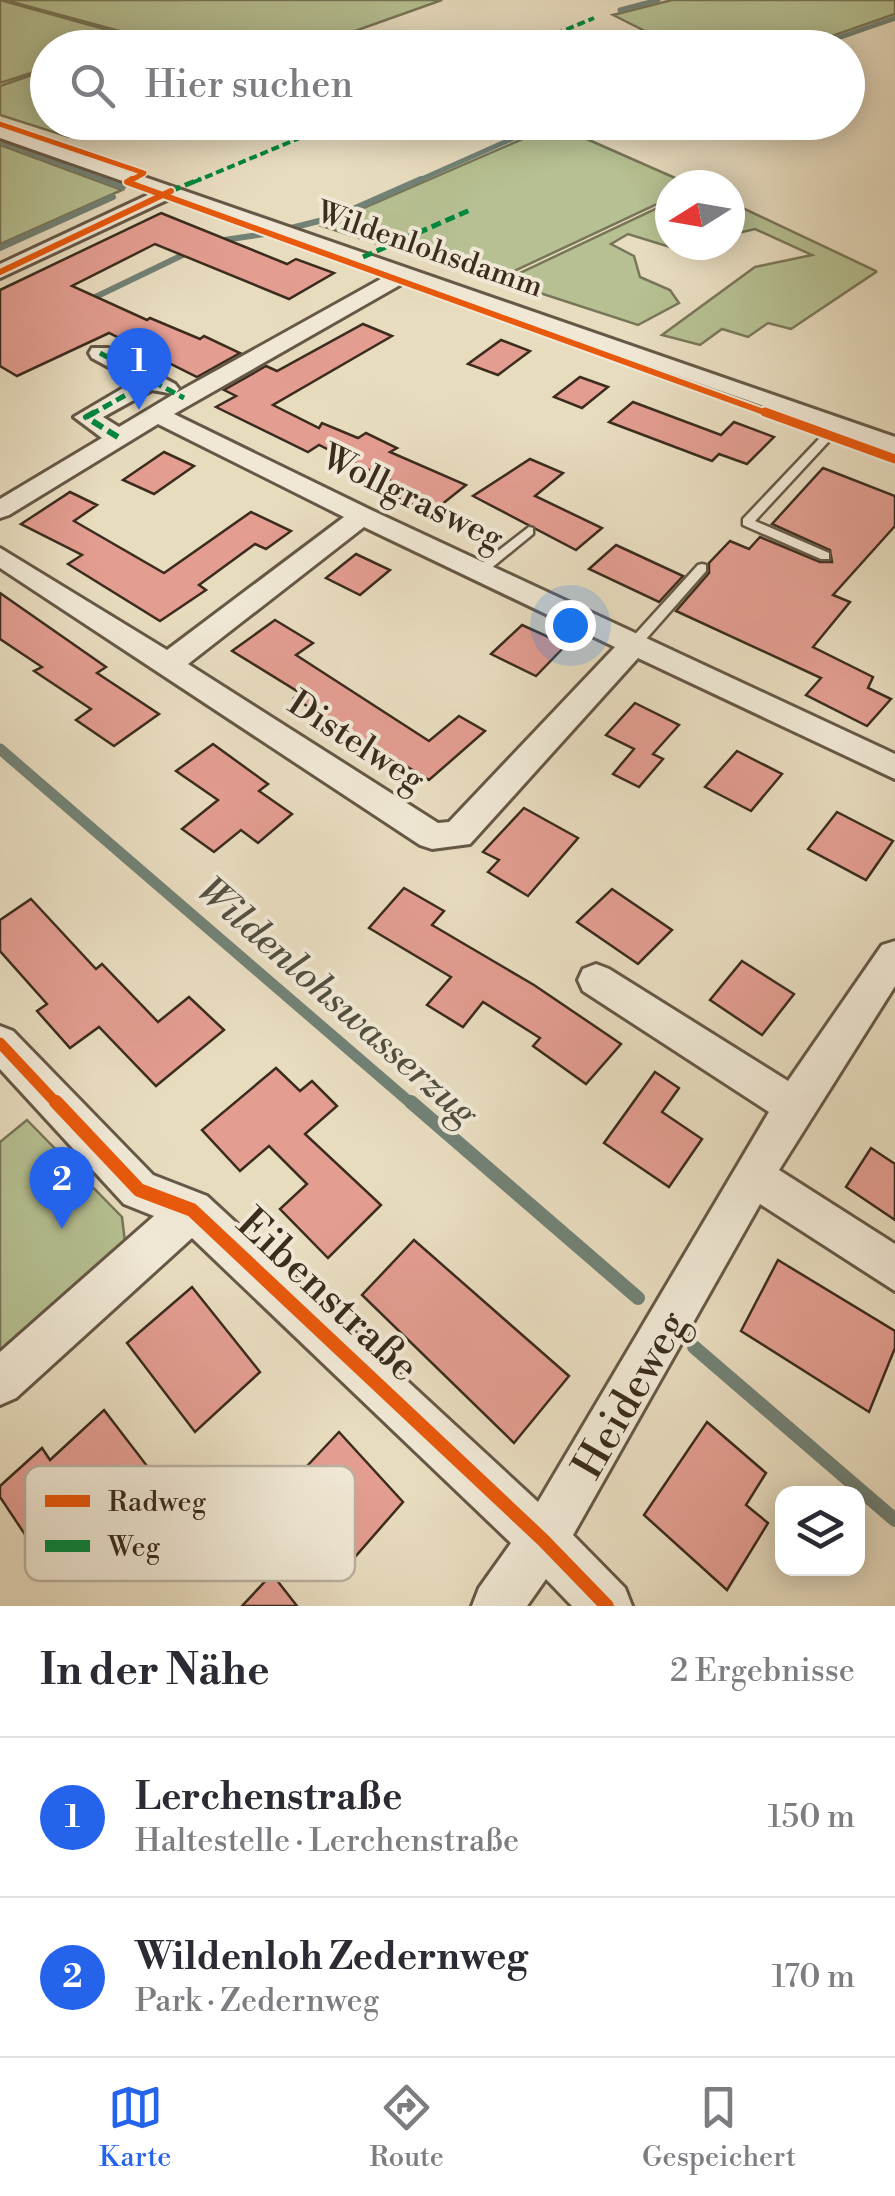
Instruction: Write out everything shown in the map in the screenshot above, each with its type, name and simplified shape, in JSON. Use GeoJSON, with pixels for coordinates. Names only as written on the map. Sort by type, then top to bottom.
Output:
{"type":"FeatureCollection","features":[{"type":"Feature","properties":{"kind":"street","name":"Wildenlohsdamm"},"geometry":{"type":"LineString","coordinates":[[0,132],[895,445]]}},
{"type":"Feature","properties":{"kind":"street"},"geometry":{"type":"LineString","coordinates":[[0,272],[172,190]]}},
{"type":"Feature","properties":{"kind":"street"},"geometry":{"type":"LineString","coordinates":[[0,510],[184,398],[406,273]]}},
{"type":"Feature","properties":{"kind":"street"},"geometry":{"type":"LineString","coordinates":[[100,352],[184,398]]}},
{"type":"Feature","properties":{"kind":"street"},"geometry":{"type":"LineString","coordinates":[[121,439],[86,417],[152,380]]}},
{"type":"Feature","properties":{"kind":"street","name":"Wollgrasweg"},"geometry":{"type":"LineString","coordinates":[[160,416],[362,516],[895,767]]}},
{"type":"Feature","properties":{"kind":"street"},"geometry":{"type":"LineString","coordinates":[[170,663],[362,516]]}},
{"type":"Feature","properties":{"kind":"street","name":"Distelweg"},"geometry":{"type":"LineString","coordinates":[[0,556],[432,836],[458,835],[634,644]]}},
{"type":"Feature","properties":{"kind":"street","name":"Heideweg"},"geometry":{"type":"LineString","coordinates":[[497,1606],[543,1540],[756,1178],[794,1106],[890,972]]}},
{"type":"Feature","properties":{"kind":"street"},"geometry":{"type":"LineString","coordinates":[[596,980],[794,1106]]}},
{"type":"Feature","properties":{"kind":"street","name":"Eibenstraße"},"geometry":{"type":"LineString","coordinates":[[0,1043],[140,1190],[192,1210],[543,1540],[607,1606]]}},
{"type":"Feature","properties":{"kind":"street"},"geometry":{"type":"LineString","coordinates":[[756,1178],[895,1269]]}},
{"type":"Feature","properties":{"kind":"street"},"geometry":{"type":"LineString","coordinates":[[0,1382],[192,1210]]}},
{"type":"Feature","properties":{"kind":"lane"},"geometry":{"type":"LineString","coordinates":[[825,556],[747,522],[838,425]]}},
{"type":"Feature","properties":{"kind":"lane"},"geometry":{"type":"LineString","coordinates":[[480,571],[529,531]]}},
{"type":"Feature","properties":{"kind":"lane"},"geometry":{"type":"LineString","coordinates":[[634,644],[702,568]]}},
{"type":"Feature","properties":{"kind":"green space"},"geometry":{"type":"Polygon","coordinates":[[[0,0],[108,30],[30,30],[30,73],[0,83],[0,0]]]}},
{"type":"Feature","properties":{"kind":"green space"},"geometry":{"type":"Polygon","coordinates":[[[5,0],[442,0],[358,30],[116,30],[5,0]]]}},
{"type":"Feature","properties":{"kind":"green space"},"geometry":{"type":"Polygon","coordinates":[[[672,0],[895,0],[895,14],[849,30],[643,30],[613,15],[672,0]]]}},
{"type":"Feature","properties":{"kind":"green space"},"geometry":{"type":"Polygon","coordinates":[[[30,76],[30,125],[0,115],[0,86],[30,76]]]}},
{"type":"Feature","properties":{"kind":"green space"},"geometry":{"type":"Polygon","coordinates":[[[520,140],[589,140],[657,170],[655,205],[493,281],[322,226],[520,140]]]}},
{"type":"Feature","properties":{"kind":"green space"},"geometry":{"type":"Polygon","coordinates":[[[0,145],[122,190],[0,244],[0,145]]]}},
{"type":"Feature","properties":{"kind":"green space"},"geometry":{"type":"Polygon","coordinates":[[[655,209],[655,242],[628,234],[611,244],[634,256],[640,277],[670,290],[679,303],[638,325],[503,281],[655,209]]]}},
{"type":"Feature","properties":{"kind":"green space"},"geometry":{"type":"Polygon","coordinates":[[[745,209],[876,272],[791,329],[768,323],[748,337],[722,329],[700,345],[662,335],[755,267],[812,255],[755,229],[745,231],[745,209]]]}},
{"type":"Feature","properties":{"kind":"green space"},"geometry":{"type":"Polygon","coordinates":[[[27,1120],[122,1217],[125,1242],[0,1351],[0,1142],[27,1120]]]}},
{"type":"Feature","properties":{"kind":"building"},"geometry":{"type":"Polygon","coordinates":[[[161,213],[287,264],[296,259],[334,273],[289,299],[155,244],[72,286],[147,320],[200,339],[204,336],[240,353],[197,377],[109,333],[17,376],[0,366],[0,290],[161,213]]]}},
{"type":"Feature","properties":{"kind":"building"},"geometry":{"type":"Polygon","coordinates":[[[363,324],[392,336],[273,405],[319,428],[322,423],[358,438],[366,433],[397,448],[390,452],[466,485],[431,513],[379,490],[391,481],[319,445],[308,452],[216,407],[236,396],[224,390],[266,366],[277,371],[363,324]]]}},
{"type":"Feature","properties":{"kind":"building"},"geometry":{"type":"Polygon","coordinates":[[[501,340],[530,351],[498,375],[468,364],[501,340]]]}},
{"type":"Feature","properties":{"kind":"building"},"geometry":{"type":"Polygon","coordinates":[[[580,377],[608,387],[582,408],[554,397],[580,377]]]}},
{"type":"Feature","properties":{"kind":"building"},"geometry":{"type":"Polygon","coordinates":[[[633,402],[721,435],[734,422],[774,437],[747,464],[719,454],[712,461],[609,422],[633,402]]]}},
{"type":"Feature","properties":{"kind":"building"},"geometry":{"type":"Polygon","coordinates":[[[164,452],[194,466],[154,494],[123,480],[164,452]]]}},
{"type":"Feature","properties":{"kind":"building"},"geometry":{"type":"Polygon","coordinates":[[[530,459],[563,473],[535,496],[602,528],[576,550],[473,496],[530,459]]]}},
{"type":"Feature","properties":{"kind":"building"},"geometry":{"type":"Polygon","coordinates":[[[823,468],[895,496],[895,526],[833,595],[850,602],[813,647],[873,677],[868,688],[891,699],[867,726],[806,695],[821,678],[676,611],[709,573],[709,563],[730,541],[749,549],[760,537],[820,562],[832,562],[830,550],[772,524],[823,468]]]}},
{"type":"Feature","properties":{"kind":"building"},"geometry":{"type":"Polygon","coordinates":[[[70,492],[97,505],[74,521],[164,573],[251,512],[291,531],[266,549],[255,544],[199,585],[206,590],[160,621],[68,564],[82,555],[21,524],[70,492]]]}},
{"type":"Feature","properties":{"kind":"building"},"geometry":{"type":"Polygon","coordinates":[[[616,545],[683,576],[659,602],[589,569],[616,545]]]}},
{"type":"Feature","properties":{"kind":"building"},"geometry":{"type":"Polygon","coordinates":[[[356,554],[390,570],[360,595],[326,578],[356,554]]]}},
{"type":"Feature","properties":{"kind":"building"},"geometry":{"type":"Polygon","coordinates":[[[0,593],[106,667],[97,673],[159,714],[114,746],[76,720],[91,709],[34,671],[42,667],[0,639],[0,593]]]}},
{"type":"Feature","properties":{"kind":"building"},"geometry":{"type":"Polygon","coordinates":[[[275,620],[313,643],[296,655],[429,741],[459,716],[485,731],[429,780],[294,698],[300,693],[232,651],[275,620]]]}},
{"type":"Feature","properties":{"kind":"building"},"geometry":{"type":"Polygon","coordinates":[[[522,625],[566,645],[536,676],[491,654],[522,625]]]}},
{"type":"Feature","properties":{"kind":"building"},"geometry":{"type":"Polygon","coordinates":[[[635,703],[679,725],[653,754],[663,759],[639,787],[613,774],[634,749],[606,735],[635,703]]]}},
{"type":"Feature","properties":{"kind":"building"},"geometry":{"type":"Polygon","coordinates":[[[213,744],[268,784],[259,791],[292,814],[258,843],[241,830],[214,852],[182,829],[218,800],[176,771],[213,744]]]}},
{"type":"Feature","properties":{"kind":"building"},"geometry":{"type":"Polygon","coordinates":[[[737,751],[782,774],[751,811],[705,787],[737,751]]]}},
{"type":"Feature","properties":{"kind":"building"},"geometry":{"type":"Polygon","coordinates":[[[524,808],[578,838],[528,896],[488,872],[499,860],[483,852],[524,808]]]}},
{"type":"Feature","properties":{"kind":"building"},"geometry":{"type":"Polygon","coordinates":[[[837,812],[893,841],[866,880],[808,849],[837,812]]]}},
{"type":"Feature","properties":{"kind":"building"},"geometry":{"type":"Polygon","coordinates":[[[404,888],[444,911],[432,925],[534,985],[621,1044],[586,1084],[533,1046],[540,1038],[483,1002],[463,1027],[427,1005],[451,977],[369,928],[404,888]]]}},
{"type":"Feature","properties":{"kind":"building"},"geometry":{"type":"Polygon","coordinates":[[[612,889],[672,930],[638,964],[577,922],[612,889]]]}},
{"type":"Feature","properties":{"kind":"building"},"geometry":{"type":"Polygon","coordinates":[[[31,899],[96,969],[102,964],[158,1022],[189,997],[224,1030],[156,1086],[99,1027],[70,1048],[37,1011],[47,1004],[0,951],[0,920],[31,899]]]}},
{"type":"Feature","properties":{"kind":"building"},"geometry":{"type":"Polygon","coordinates":[[[742,961],[794,994],[762,1035],[710,1000],[742,961]]]}},
{"type":"Feature","properties":{"kind":"building"},"geometry":{"type":"Polygon","coordinates":[[[276,1068],[300,1091],[312,1081],[337,1106],[305,1134],[381,1205],[328,1258],[280,1209],[307,1184],[269,1146],[240,1171],[202,1130],[276,1068]]]}},
{"type":"Feature","properties":{"kind":"building"},"geometry":{"type":"Polygon","coordinates":[[[655,1072],[679,1088],[662,1112],[702,1139],[669,1187],[604,1143],[655,1072]]]}},
{"type":"Feature","properties":{"kind":"building"},"geometry":{"type":"Polygon","coordinates":[[[871,1148],[895,1164],[895,1220],[846,1187],[871,1148]]]}},
{"type":"Feature","properties":{"kind":"building"},"geometry":{"type":"Polygon","coordinates":[[[414,1240],[569,1376],[514,1443],[362,1295],[414,1240]]]}},
{"type":"Feature","properties":{"kind":"building"},"geometry":{"type":"Polygon","coordinates":[[[778,1260],[895,1331],[895,1348],[869,1412],[741,1331],[778,1260]]]}},
{"type":"Feature","properties":{"kind":"building"},"geometry":{"type":"Polygon","coordinates":[[[192,1287],[260,1372],[195,1432],[127,1343],[192,1287]]]}},
{"type":"Feature","properties":{"kind":"building"},"geometry":{"type":"Polygon","coordinates":[[[104,1410],[147,1466],[25,1466],[25,1534],[0,1497],[0,1486],[42,1448],[50,1460],[104,1410]]]}},
{"type":"Feature","properties":{"kind":"building"},"geometry":{"type":"Polygon","coordinates":[[[707,1422],[766,1473],[746,1505],[768,1523],[727,1590],[644,1515],[707,1422]]]}},
{"type":"Feature","properties":{"kind":"building"},"geometry":{"type":"Polygon","coordinates":[[[339,1432],[403,1502],[355,1557],[355,1466],[307,1466],[339,1432]]]}},
{"type":"Feature","properties":{"kind":"building"},"geometry":{"type":"Polygon","coordinates":[[[265,1581],[277,1581],[297,1606],[242,1606],[265,1581]]]}},
{"type":"Feature","properties":{"kind":"waterway"},"geometry":{"type":"LineString","coordinates":[[620,10],[658,0]]}},
{"type":"Feature","properties":{"kind":"waterway"},"geometry":{"type":"LineString","coordinates":[[861,30],[895,18]]}},
{"type":"Feature","properties":{"kind":"waterway"},"geometry":{"type":"LineString","coordinates":[[415,182],[510,140]]}},
{"type":"Feature","properties":{"kind":"waterway"},"geometry":{"type":"LineString","coordinates":[[0,141],[109,182]]}},
{"type":"Feature","properties":{"kind":"waterway"},"geometry":{"type":"LineString","coordinates":[[102,179],[123,187]]}},
{"type":"Feature","properties":{"kind":"waterway"},"geometry":{"type":"LineString","coordinates":[[291,228],[335,217],[421,179]]}},
{"type":"Feature","properties":{"kind":"waterway"},"geometry":{"type":"LineString","coordinates":[[0,248],[113,197]]}},
{"type":"Feature","properties":{"kind":"waterway"},"geometry":{"type":"LineString","coordinates":[[211,242],[264,234]]}},
{"type":"Feature","properties":{"kind":"waterway"},"geometry":{"type":"LineString","coordinates":[[85,302],[191,251]]}},
{"type":"Feature","properties":{"kind":"waterway","name":"Wildenlohswasserzug"},"geometry":{"type":"LineString","coordinates":[[0,749],[413,1105]]}},
{"type":"Feature","properties":{"kind":"waterway","name":"Wildenlohswasserzug"},"geometry":{"type":"LineString","coordinates":[[411,1102],[638,1298]]}},
{"type":"Feature","properties":{"kind":"waterway","name":"Wildenlohswasserzug"},"geometry":{"type":"LineString","coordinates":[[694,1347],[895,1520]]}},
{"type":"Feature","properties":{"kind":"marked path"},"geometry":{"type":"LineString","coordinates":[[565,30],[594,18]]}},
{"type":"Feature","properties":{"kind":"marked path"},"geometry":{"type":"LineString","coordinates":[[171,191],[294,140]]}},
{"type":"Feature","properties":{"kind":"marked path"},"geometry":{"type":"LineString","coordinates":[[363,257],[470,210]]}},
{"type":"Feature","properties":{"kind":"marked path"},"geometry":{"type":"LineString","coordinates":[[100,353],[184,398]]}},
{"type":"Feature","properties":{"kind":"marked path"},"geometry":{"type":"LineString","coordinates":[[121,439],[86,417],[151,381]]}},
{"type":"Feature","properties":{"kind":"cycle path"},"geometry":{"type":"LineString","coordinates":[[0,124],[30,134]]}},
{"type":"Feature","properties":{"kind":"cycle path"},"geometry":{"type":"LineString","coordinates":[[47,140],[144,173],[127,182],[895,459]]}},
{"type":"Feature","properties":{"kind":"cycle path"},"geometry":{"type":"LineString","coordinates":[[0,272],[171,191]]}},
{"type":"Feature","properties":{"kind":"cycle path"},"geometry":{"type":"LineString","coordinates":[[0,1043],[139,1190],[192,1210],[543,1540],[607,1606]]}},
{"type":"Feature","properties":{"kind":"place","name":"Lerchenstraße"},"geometry":{"type":"Point","coordinates":[139,410]}},
{"type":"Feature","properties":{"kind":"place","name":"Wildenloh Zedernweg"},"geometry":{"type":"Point","coordinates":[62,1229]}}]}
